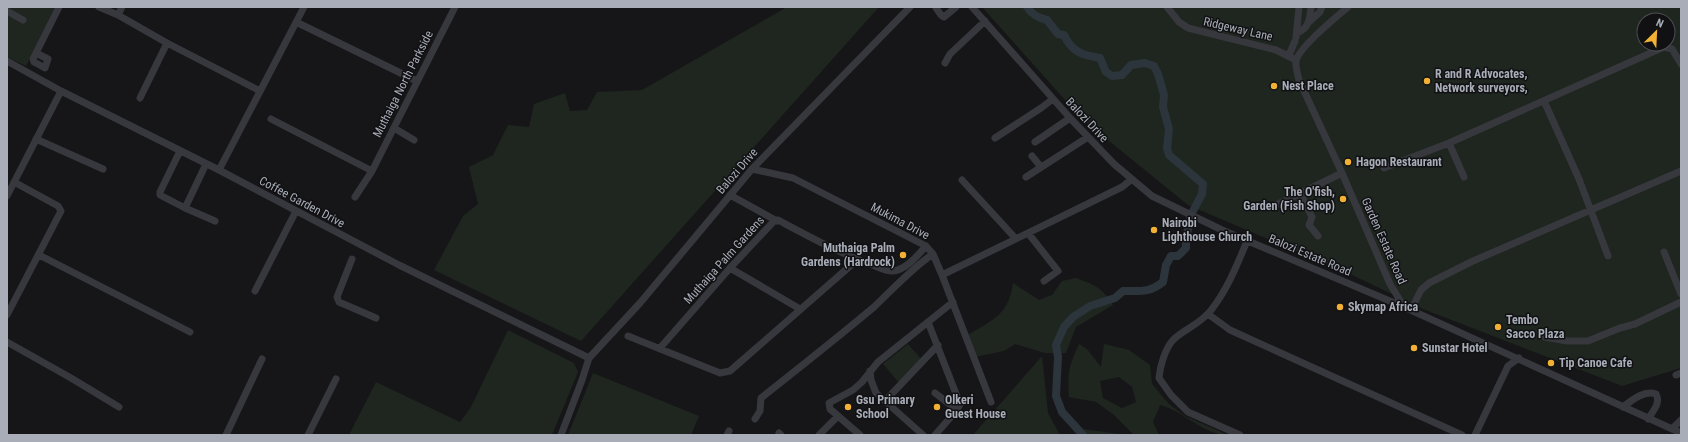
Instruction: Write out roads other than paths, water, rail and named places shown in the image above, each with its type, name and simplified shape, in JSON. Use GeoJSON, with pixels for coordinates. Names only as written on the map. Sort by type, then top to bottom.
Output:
{"type":"FeatureCollection","features":[{"type":"Feature","properties":{"kind":"street"},"geometry":{"type":"LineString","coordinates":[[36,53],[59,7]]}},
{"type":"Feature","properties":{"kind":"street"},"geometry":{"type":"LineString","coordinates":[[99,7],[118,15],[167,43],[260,91]]}},
{"type":"Feature","properties":{"kind":"street"},"geometry":{"type":"LineString","coordinates":[[118,15],[122,7]]}},
{"type":"Feature","properties":{"kind":"street"},"geometry":{"type":"LineString","coordinates":[[219,170],[304,7]]}},
{"type":"Feature","properties":{"kind":"street","name":"Muthaiga North Parkside"},"geometry":{"type":"LineString","coordinates":[[355,197],[372,171],[455,7]]}},
{"type":"Feature","properties":{"kind":"street","name":"Balozi Drive"},"geometry":{"type":"LineString","coordinates":[[589,358],[640,303],[752,169],[910,7]]}},
{"type":"Feature","properties":{"kind":"street"},"geometry":{"type":"LineString","coordinates":[[936,8],[944,17],[956,7]]}},
{"type":"Feature","properties":{"kind":"street","name":"Balozi Drive"},"geometry":{"type":"LineString","coordinates":[[972,7],[1070,118],[1114,164],[1152,196],[1207,222]]}},
{"type":"Feature","properties":{"kind":"street","name":"Ridgeway Lane"},"geometry":{"type":"LineString","coordinates":[[1167,7],[1179,22],[1188,28],[1262,46],[1289,55],[1296,60]]}},
{"type":"Feature","properties":{"kind":"street"},"geometry":{"type":"LineString","coordinates":[[1289,55],[1296,36],[1299,7]]}},
{"type":"Feature","properties":{"kind":"street"},"geometry":{"type":"LineString","coordinates":[[1308,23],[1311,7]]}},
{"type":"Feature","properties":{"kind":"street"},"geometry":{"type":"LineString","coordinates":[[1296,36],[1320,12],[1322,7]]}},
{"type":"Feature","properties":{"kind":"street"},"geometry":{"type":"LineString","coordinates":[[1296,60],[1306,46],[1348,7]]}},
{"type":"Feature","properties":{"kind":"street"},"geometry":{"type":"LineString","coordinates":[[7,11],[23,20]]}},
{"type":"Feature","properties":{"kind":"street"},"geometry":{"type":"LineString","coordinates":[[945,63],[950,54],[985,21]]}},
{"type":"Feature","properties":{"kind":"street"},"geometry":{"type":"LineString","coordinates":[[296,22],[417,81]]}},
{"type":"Feature","properties":{"kind":"street"},"geometry":{"type":"LineString","coordinates":[[140,98],[167,43]]}},
{"type":"Feature","properties":{"kind":"street"},"geometry":{"type":"LineString","coordinates":[[1384,168],[1450,143],[1664,47],[1672,49],[1681,64]]}},
{"type":"Feature","properties":{"kind":"street","name":"Garden Estate Road"},"geometry":{"type":"LineString","coordinates":[[1296,60],[1299,80],[1342,173],[1390,284],[1407,309]]}},
{"type":"Feature","properties":{"kind":"street","name":"Coffee Garden Drive"},"geometry":{"type":"LineString","coordinates":[[7,61],[61,91],[219,170],[399,265],[589,358]]}},
{"type":"Feature","properties":{"kind":"street"},"geometry":{"type":"LineString","coordinates":[[7,196],[61,91]]}},
{"type":"Feature","properties":{"kind":"street"},"geometry":{"type":"LineString","coordinates":[[995,138],[1035,112],[1053,98]]}},
{"type":"Feature","properties":{"kind":"street"},"geometry":{"type":"LineString","coordinates":[[1544,101],[1591,210],[1608,256]]}},
{"type":"Feature","properties":{"kind":"street"},"geometry":{"type":"LineString","coordinates":[[1035,142],[1070,118]]}},
{"type":"Feature","properties":{"kind":"street"},"geometry":{"type":"LineString","coordinates":[[271,119],[372,171]]}},
{"type":"Feature","properties":{"kind":"street"},"geometry":{"type":"LineString","coordinates":[[394,128],[414,140]]}},
{"type":"Feature","properties":{"kind":"street"},"geometry":{"type":"LineString","coordinates":[[1026,177],[1088,137]]}},
{"type":"Feature","properties":{"kind":"street"},"geometry":{"type":"LineString","coordinates":[[36,139],[103,169]]}},
{"type":"Feature","properties":{"kind":"street"},"geometry":{"type":"LineString","coordinates":[[1450,143],[1464,177]]}},
{"type":"Feature","properties":{"kind":"street"},"geometry":{"type":"LineString","coordinates":[[180,151],[160,192],[160,195],[215,221]]}},
{"type":"Feature","properties":{"kind":"street"},"geometry":{"type":"LineString","coordinates":[[1032,156],[1041,167]]}},
{"type":"Feature","properties":{"kind":"street"},"geometry":{"type":"LineString","coordinates":[[185,208],[206,164]]}},
{"type":"Feature","properties":{"kind":"street","name":"Mukima Drive"},"geometry":{"type":"LineString","coordinates":[[752,169],[793,178],[926,246],[933,254],[942,275],[991,402]]}},
{"type":"Feature","properties":{"kind":"street"},"geometry":{"type":"LineString","coordinates":[[1681,171],[1473,261],[1430,283],[1421,290],[1407,309],[1519,358],[1681,433]]}},
{"type":"Feature","properties":{"kind":"street"},"geometry":{"type":"LineString","coordinates":[[1270,208],[1342,173]]}},
{"type":"Feature","properties":{"kind":"street"},"geometry":{"type":"LineString","coordinates":[[962,180],[1016,239]]}},
{"type":"Feature","properties":{"kind":"street"},"geometry":{"type":"LineString","coordinates":[[942,275],[1122,187],[1132,180]]}},
{"type":"Feature","properties":{"kind":"street"},"geometry":{"type":"LineString","coordinates":[[7,315],[39,255],[61,209],[14,182]]}},
{"type":"Feature","properties":{"kind":"street"},"geometry":{"type":"LineString","coordinates":[[1300,194],[1312,217],[1309,225],[1318,236]]}},
{"type":"Feature","properties":{"kind":"street"},"geometry":{"type":"LineString","coordinates":[[730,195],[777,221]]}},
{"type":"Feature","properties":{"kind":"street"},"geometry":{"type":"LineString","coordinates":[[255,290],[296,211]]}},
{"type":"Feature","properties":{"kind":"street","name":"Muthaiga Palm Gardens"},"geometry":{"type":"LineString","coordinates":[[660,348],[772,222],[777,221],[857,260],[892,271],[908,264],[926,246]]}},
{"type":"Feature","properties":{"kind":"street","name":"Balozi Estate Road"},"geometry":{"type":"LineString","coordinates":[[1207,222],[1247,241],[1407,309]]}},
{"type":"Feature","properties":{"kind":"street"},"geometry":{"type":"LineString","coordinates":[[1028,233],[1058,271],[1044,281]]}},
{"type":"Feature","properties":{"kind":"street"},"geometry":{"type":"LineString","coordinates":[[1240,435],[1188,412],[1164,387],[1159,378],[1165,355],[1174,340],[1196,325],[1208,314],[1231,280],[1247,241]]}},
{"type":"Feature","properties":{"kind":"street"},"geometry":{"type":"LineString","coordinates":[[1664,252],[1681,294]]}},
{"type":"Feature","properties":{"kind":"street"},"geometry":{"type":"LineString","coordinates":[[756,419],[760,411],[762,398],[844,331],[903,280],[918,265],[933,254]]}},
{"type":"Feature","properties":{"kind":"street"},"geometry":{"type":"LineString","coordinates":[[39,255],[190,332]]}},
{"type":"Feature","properties":{"kind":"street"},"geometry":{"type":"LineString","coordinates":[[352,260],[337,298],[343,304],[376,318]]}},
{"type":"Feature","properties":{"kind":"street"},"geometry":{"type":"LineString","coordinates":[[628,336],[720,373],[730,371],[857,260]]}},
{"type":"Feature","properties":{"kind":"street"},"geometry":{"type":"LineString","coordinates":[[730,268],[800,309]]}},
{"type":"Feature","properties":{"kind":"street"},"geometry":{"type":"LineString","coordinates":[[1380,297],[1386,296],[1390,284]]}},
{"type":"Feature","properties":{"kind":"street"},"geometry":{"type":"LineString","coordinates":[[860,435],[830,409],[830,403],[858,386],[878,362],[953,302]]}},
{"type":"Feature","properties":{"kind":"street"},"geometry":{"type":"LineString","coordinates":[[1545,337],[1567,341],[1588,341],[1620,328],[1635,324],[1681,302]]}},
{"type":"Feature","properties":{"kind":"street"},"geometry":{"type":"LineString","coordinates":[[1208,314],[1237,333],[1462,435]]}},
{"type":"Feature","properties":{"kind":"street"},"geometry":{"type":"LineString","coordinates":[[928,322],[960,404],[957,410],[935,435]]}},
{"type":"Feature","properties":{"kind":"street"},"geometry":{"type":"LineString","coordinates":[[7,342],[119,407]]}},
{"type":"Feature","properties":{"kind":"street"},"geometry":{"type":"LineString","coordinates":[[885,401],[938,345]]}},
{"type":"Feature","properties":{"kind":"street"},"geometry":{"type":"LineString","coordinates":[[1504,352],[1508,366]]}},
{"type":"Feature","properties":{"kind":"street"},"geometry":{"type":"LineString","coordinates":[[560,435],[582,380],[589,358]]}},
{"type":"Feature","properties":{"kind":"street"},"geometry":{"type":"LineString","coordinates":[[1475,435],[1508,366],[1519,358]]}},
{"type":"Feature","properties":{"kind":"street"},"geometry":{"type":"LineString","coordinates":[[226,435],[262,359]]}},
{"type":"Feature","properties":{"kind":"street"},"geometry":{"type":"LineString","coordinates":[[870,371],[873,388],[885,401],[923,435]]}},
{"type":"Feature","properties":{"kind":"street"},"geometry":{"type":"LineString","coordinates":[[308,435],[336,379]]}},
{"type":"Feature","properties":{"kind":"street"},"geometry":{"type":"LineString","coordinates":[[935,393],[957,410]]}},
{"type":"Feature","properties":{"kind":"street"},"geometry":{"type":"LineString","coordinates":[[1623,407],[1637,397],[1651,393],[1656,394],[1658,400],[1657,404],[1648,419]]}},
{"type":"Feature","properties":{"kind":"street"},"geometry":{"type":"LineString","coordinates":[[819,435],[838,416]]}},
{"type":"Feature","properties":{"kind":"street"},"geometry":{"type":"LineString","coordinates":[[1672,429],[1681,420]]}},
{"type":"Feature","properties":{"kind":"waterway"},"geometry":{"type":"LineString","coordinates":[[1027,7],[1036,16],[1047,20],[1058,34],[1064,35],[1070,45],[1078,52],[1088,56],[1100,58],[1106,72],[1112,76],[1122,75],[1131,65],[1145,63],[1154,66],[1164,95],[1163,107],[1169,129],[1167,148],[1169,155],[1203,184],[1202,194],[1193,211]]}},
{"type":"Feature","properties":{"kind":"waterway"},"geometry":{"type":"LineString","coordinates":[[1083,435],[1062,412],[1056,396],[1058,357],[1056,345],[1064,327],[1073,317],[1090,306],[1115,298],[1123,291],[1149,290],[1163,282],[1166,265],[1171,256],[1178,256],[1186,248],[1186,239],[1190,219]]}},
{"type":"Feature","properties":{"kind":"place","name":"R and R Advocates, Network surveyors,"},"geometry":{"type":"Point","coordinates":[1427,81]}},
{"type":"Feature","properties":{"kind":"place","name":"Nest Place"},"geometry":{"type":"Point","coordinates":[1274,86]}},
{"type":"Feature","properties":{"kind":"place","name":"Hagon Restaurant"},"geometry":{"type":"Point","coordinates":[1348,162]}},
{"type":"Feature","properties":{"kind":"place","name":"The O'fish, Garden (Fish Shop)"},"geometry":{"type":"Point","coordinates":[1343,199]}},
{"type":"Feature","properties":{"kind":"place","name":"Nairobi Lighthouse Church"},"geometry":{"type":"Point","coordinates":[1154,230]}},
{"type":"Feature","properties":{"kind":"place","name":"Muthaiga Palm Gardens (Hardrock)"},"geometry":{"type":"Point","coordinates":[903,255]}},
{"type":"Feature","properties":{"kind":"place","name":"Skymap Africa"},"geometry":{"type":"Point","coordinates":[1340,307]}},
{"type":"Feature","properties":{"kind":"place","name":"Tembo Sacco Plaza"},"geometry":{"type":"Point","coordinates":[1498,327]}},
{"type":"Feature","properties":{"kind":"place","name":"Sunstar Hotel"},"geometry":{"type":"Point","coordinates":[1414,348]}},
{"type":"Feature","properties":{"kind":"place","name":"Tip Canoe Cafe"},"geometry":{"type":"Point","coordinates":[1551,363]}},
{"type":"Feature","properties":{"kind":"place","name":"Gsu Primary School"},"geometry":{"type":"Point","coordinates":[848,407]}},
{"type":"Feature","properties":{"kind":"place","name":"Olkeri Guest House"},"geometry":{"type":"Point","coordinates":[937,407]}}]}
